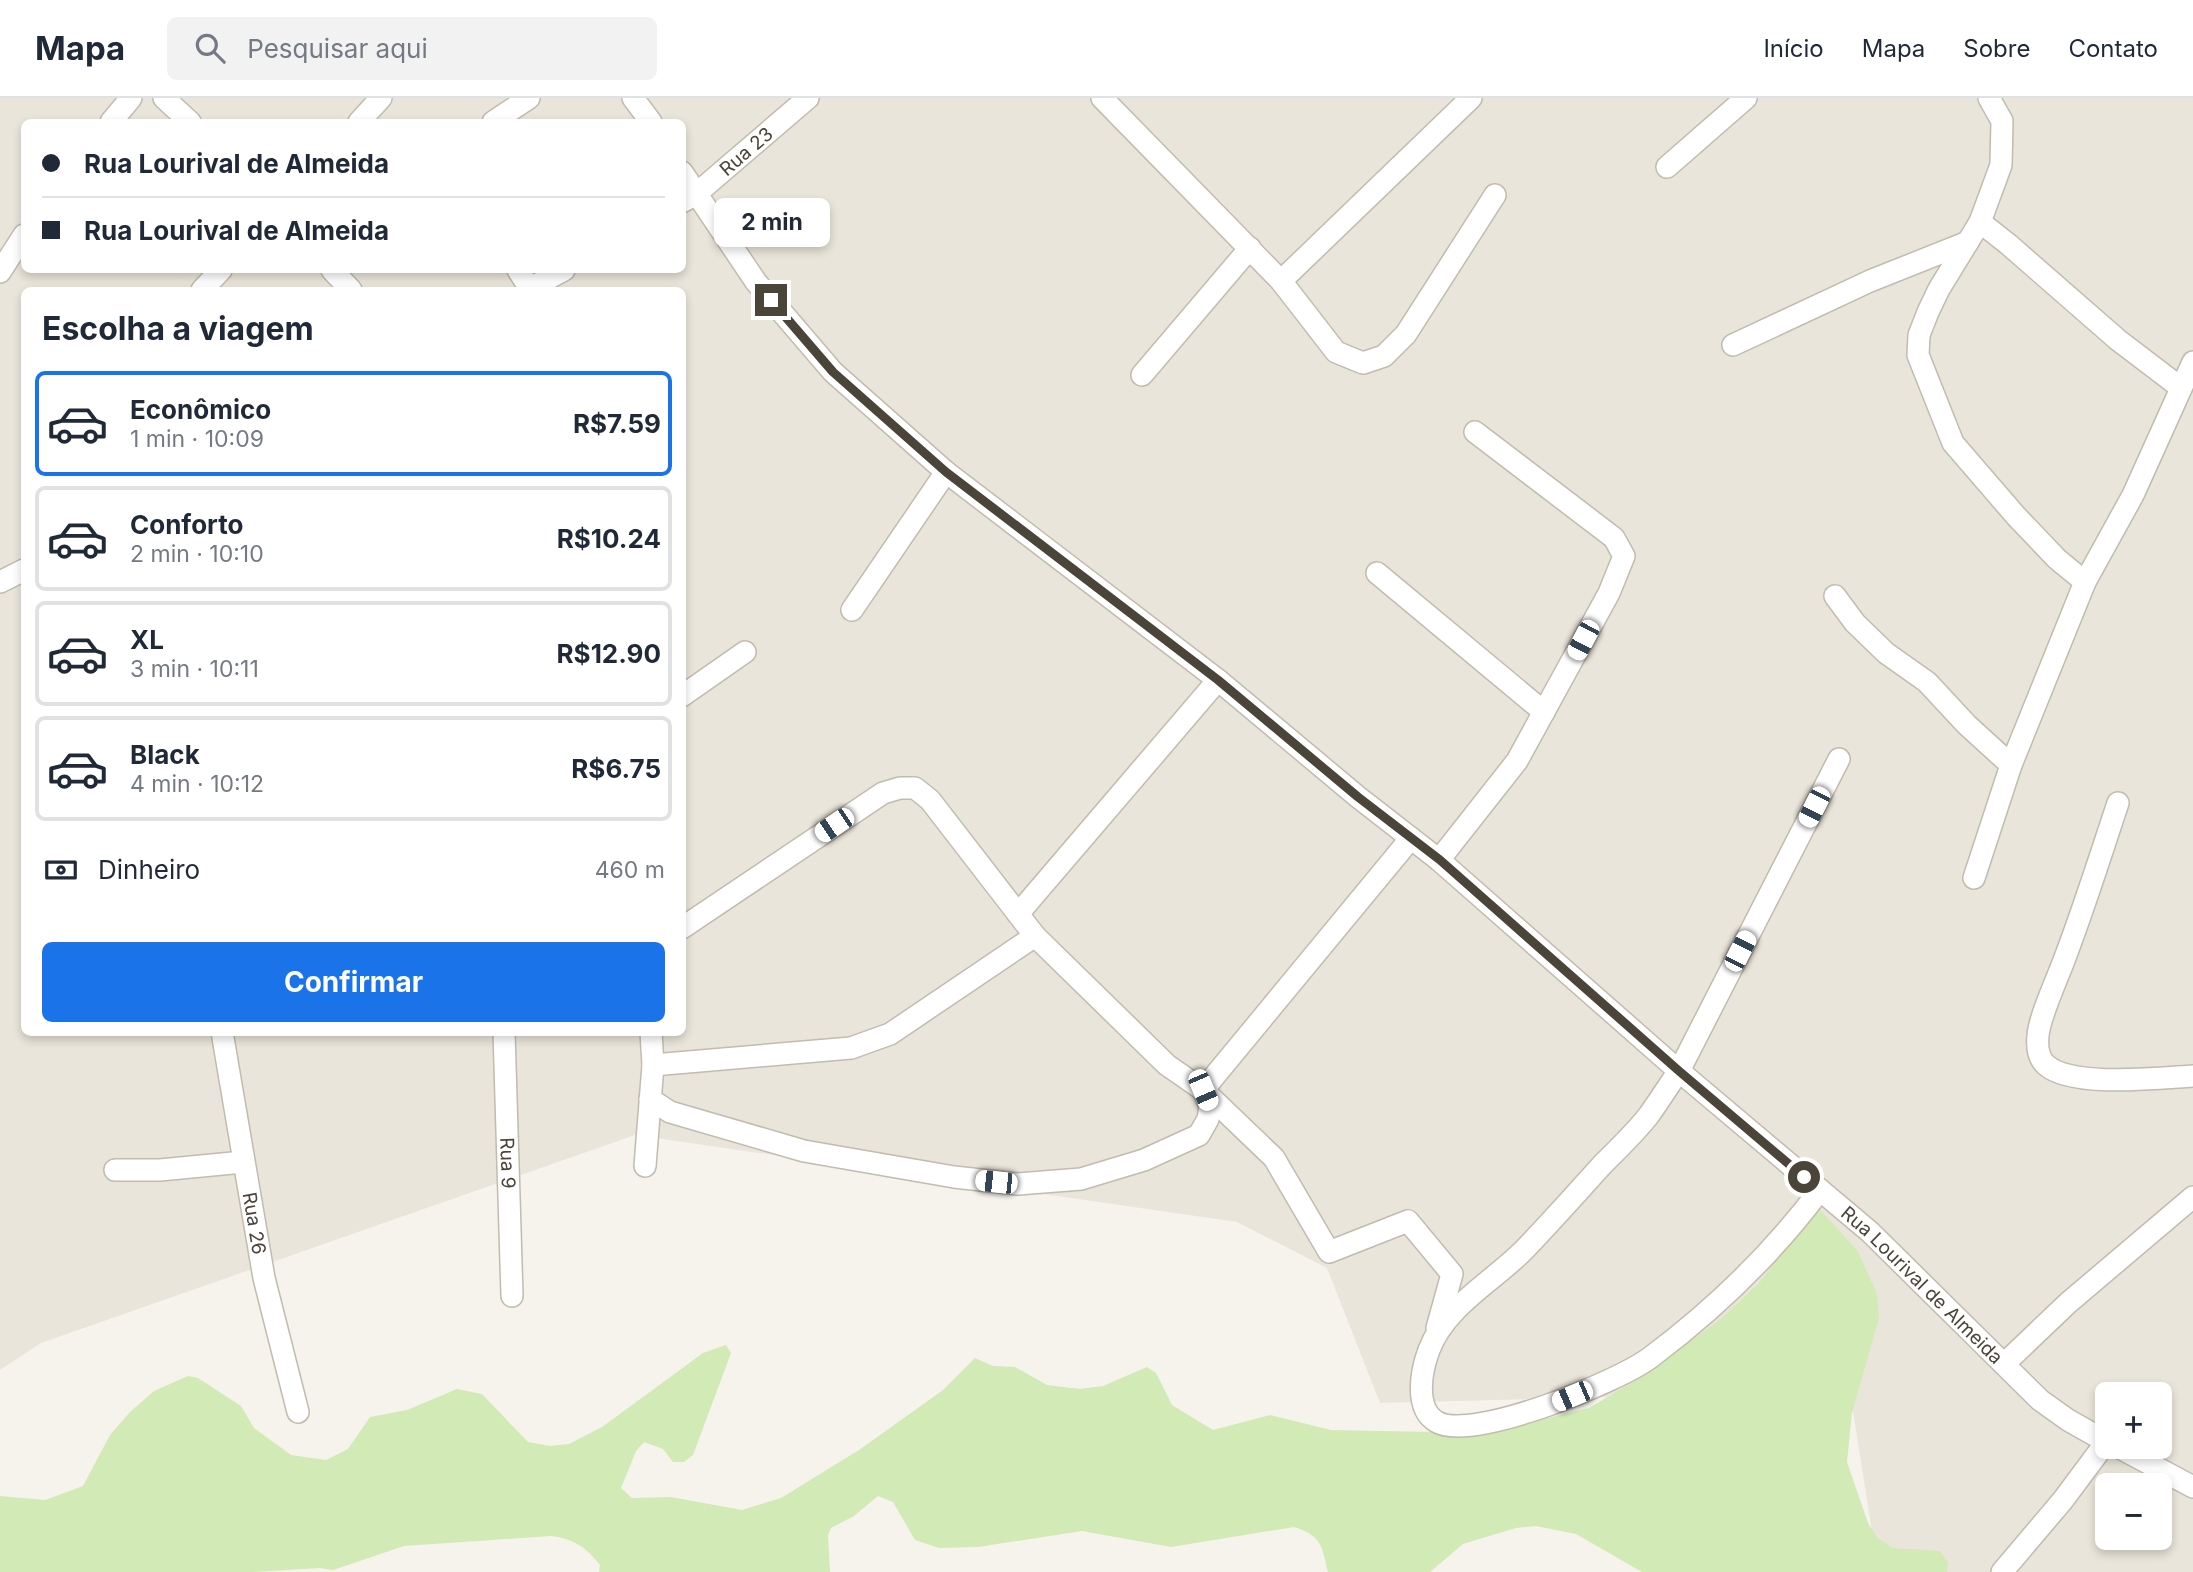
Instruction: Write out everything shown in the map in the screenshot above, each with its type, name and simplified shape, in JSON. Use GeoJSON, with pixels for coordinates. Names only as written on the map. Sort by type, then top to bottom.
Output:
{"type":"FeatureCollection","features":[{"type":"Feature","properties":{"kind":"street"},"geometry":{"type":"LineString","coordinates":[[114,119],[131,98]]}},
{"type":"Feature","properties":{"kind":"street"},"geometry":{"type":"LineString","coordinates":[[164,98],[187,119]]}},
{"type":"Feature","properties":{"kind":"street"},"geometry":{"type":"LineString","coordinates":[[362,119],[381,98]]}},
{"type":"Feature","properties":{"kind":"street"},"geometry":{"type":"LineString","coordinates":[[498,119],[529,98]]}},
{"type":"Feature","properties":{"kind":"street"},"geometry":{"type":"LineString","coordinates":[[633,98],[649,119]]}},
{"type":"Feature","properties":{"kind":"street","name":"Rua 23"},"geometry":{"type":"LineString","coordinates":[[689,198],[808,98]]}},
{"type":"Feature","properties":{"kind":"street"},"geometry":{"type":"LineString","coordinates":[[1102,98],[1281,281],[1336,352],[1363,363],[1384,356],[1406,334],[1495,195]]}},
{"type":"Feature","properties":{"kind":"street"},"geometry":{"type":"LineString","coordinates":[[1281,281],[1471,98]]}},
{"type":"Feature","properties":{"kind":"street"},"geometry":{"type":"LineString","coordinates":[[1667,167],[1746,98]]}},
{"type":"Feature","properties":{"kind":"street"},"geometry":{"type":"LineString","coordinates":[[1989,98],[2002,121],[2001,165],[1980,222],[1928,312],[1919,335],[1919,355],[1953,443],[2016,516],[2057,559],[2085,582]]}},
{"type":"Feature","properties":{"kind":"street","name":"Rua Lourival de Almeida"},"geometry":{"type":"LineString","coordinates":[[689,198],[833,372],[946,472],[1218,680],[1440,860],[1679,1071],[1870,1232],[2040,1400],[2095,1435]]}},
{"type":"Feature","properties":{"kind":"street"},"geometry":{"type":"LineString","coordinates":[[1980,222],[2118,340],[2181,388]]}},
{"type":"Feature","properties":{"kind":"street"},"geometry":{"type":"LineString","coordinates":[[0,272],[21,240]]}},
{"type":"Feature","properties":{"kind":"street"},"geometry":{"type":"LineString","coordinates":[[1733,345],[1870,281],[1968,242]]}},
{"type":"Feature","properties":{"kind":"street"},"geometry":{"type":"LineString","coordinates":[[1142,375],[1250,248]]}},
{"type":"Feature","properties":{"kind":"street"},"geometry":{"type":"LineString","coordinates":[[205,287],[218,273]]}},
{"type":"Feature","properties":{"kind":"street"},"geometry":{"type":"LineString","coordinates":[[335,273],[348,287]]}},
{"type":"Feature","properties":{"kind":"street"},"geometry":{"type":"LineString","coordinates":[[533,287],[559,273]]}},
{"type":"Feature","properties":{"kind":"street"},"geometry":{"type":"LineString","coordinates":[[1974,878],[2011,765],[2085,582],[2133,495],[2193,362]]}},
{"type":"Feature","properties":{"kind":"street"},"geometry":{"type":"LineString","coordinates":[[1440,860],[1517,761],[1609,593],[1624,556],[1614,538],[1475,432]]}},
{"type":"Feature","properties":{"kind":"street"},"geometry":{"type":"LineString","coordinates":[[852,610],[946,472]]}},
{"type":"Feature","properties":{"kind":"street"},"geometry":{"type":"LineString","coordinates":[[0,582],[21,572]]}},
{"type":"Feature","properties":{"kind":"street"},"geometry":{"type":"LineString","coordinates":[[1377,573],[1544,712]]}},
{"type":"Feature","properties":{"kind":"street"},"geometry":{"type":"LineString","coordinates":[[1835,596],[1855,623],[1886,653],[1927,682],[1967,725],[2011,765]]}},
{"type":"Feature","properties":{"kind":"street"},"geometry":{"type":"LineString","coordinates":[[686,693],[745,652]]}},
{"type":"Feature","properties":{"kind":"street"},"geometry":{"type":"LineString","coordinates":[[1018,914],[1218,680]]}},
{"type":"Feature","properties":{"kind":"street"},"geometry":{"type":"LineString","coordinates":[[1820,1190],[1767,1257],[1649,1359],[1610,1381],[1553,1404],[1483,1423],[1450,1426],[1438,1423],[1426,1414],[1422,1378],[1428,1352],[1438,1329],[1521,1252],[1638,1126],[1679,1071],[1839,759]]}},
{"type":"Feature","properties":{"kind":"street"},"geometry":{"type":"LineString","coordinates":[[686,925],[883,793],[909,787],[919,790],[930,800],[1035,936],[1167,1065],[1203,1090],[1273,1158],[1329,1252],[1408,1221],[1452,1274],[1435,1335]]}},
{"type":"Feature","properties":{"kind":"street"},"geometry":{"type":"LineString","coordinates":[[2118,803],[2074,936],[2038,1033],[2038,1053],[2044,1064],[2055,1071],[2088,1078],[2131,1080],[2193,1076]]}},
{"type":"Feature","properties":{"kind":"street"},"geometry":{"type":"LineString","coordinates":[[1203,1090],[1411,838]]}},
{"type":"Feature","properties":{"kind":"street"},"geometry":{"type":"LineString","coordinates":[[653,1065],[851,1048],[890,1034],[1035,936]]}},
{"type":"Feature","properties":{"kind":"street","name":"Rua 26"},"geometry":{"type":"LineString","coordinates":[[223,1036],[264,1278],[298,1412]]}},
{"type":"Feature","properties":{"kind":"street","name":"Rua 9"},"geometry":{"type":"LineString","coordinates":[[504,1036],[512,1296]]}},
{"type":"Feature","properties":{"kind":"street"},"geometry":{"type":"LineString","coordinates":[[645,1166],[653,1065],[650,1036]]}},
{"type":"Feature","properties":{"kind":"street"},"geometry":{"type":"LineString","coordinates":[[650,1099],[670,1112],[804,1151],[954,1177],[1018,1184],[1081,1179],[1144,1160],[1187,1142],[1199,1135],[1208,1119],[1210,1106],[1203,1090]]}},
{"type":"Feature","properties":{"kind":"street"},"geometry":{"type":"LineString","coordinates":[[114,1170],[160,1170],[243,1162]]}},
{"type":"Feature","properties":{"kind":"street"},"geometry":{"type":"LineString","coordinates":[[2004,1364],[2068,1303],[2193,1197]]}},
{"type":"Feature","properties":{"kind":"street"},"geometry":{"type":"LineString","coordinates":[[2002,1572],[2063,1500],[2095,1457]]}},
{"type":"Feature","properties":{"kind":"street"},"geometry":{"type":"LineString","coordinates":[[2140,1459],[2193,1487]]}},
{"type":"Feature","properties":{"kind":"shaded area"},"geometry":{"type":"Polygon","coordinates":[[[0,98],[2193,98],[2193,1572],[1890,1572],[1875,1550],[1825,1235],[1649,1396],[1380,1403],[1327,1268],[1237,1222],[635,1135],[41,1343],[0,1370],[0,98]]]}},
{"type":"Feature","properties":{"kind":"green space"},"geometry":{"type":"Polygon","coordinates":[[[1810,1199],[1857,1250],[1877,1294],[1879,1318],[1852,1413],[1847,1462],[1868,1523],[1877,1537],[1892,1548],[1940,1551],[1948,1563],[1947,1572],[1642,1572],[1576,1534],[1536,1526],[1516,1528],[1463,1544],[1430,1572],[1328,1572],[1319,1543],[1310,1534],[1294,1527],[1171,1547],[1082,1531],[978,1547],[939,1548],[915,1540],[893,1502],[878,1496],[854,1516],[831,1528],[828,1535],[830,1572],[599,1572],[600,1565],[590,1553],[573,1542],[551,1536],[404,1546],[333,1570],[0,1572],[0,1496],[45,1500],[83,1486],[110,1435],[130,1412],[154,1391],[188,1376],[198,1378],[241,1406],[254,1428],[291,1455],[326,1460],[348,1449],[370,1417],[407,1410],[457,1389],[482,1394],[528,1442],[550,1446],[569,1444],[602,1427],[703,1353],[726,1345],[731,1353],[693,1455],[684,1462],[673,1462],[663,1449],[644,1442],[636,1451],[621,1488],[632,1498],[671,1497],[742,1510],[781,1498],[859,1450],[943,1390],[975,1358],[993,1366],[1015,1367],[1047,1385],[1080,1389],[1103,1386],[1147,1367],[1156,1373],[1172,1405],[1213,1430],[1270,1415],[1331,1430],[1484,1433],[1589,1408],[1648,1373],[1722,1318],[1760,1282],[1798,1232],[1810,1199]]]}},
{"type":"Feature","properties":{"kind":"route"},"geometry":{"type":"LineString","coordinates":[[771,300],[833,372],[946,472],[1218,680],[1358,797],[1440,860],[1679,1071],[1804,1177]]}}]}
